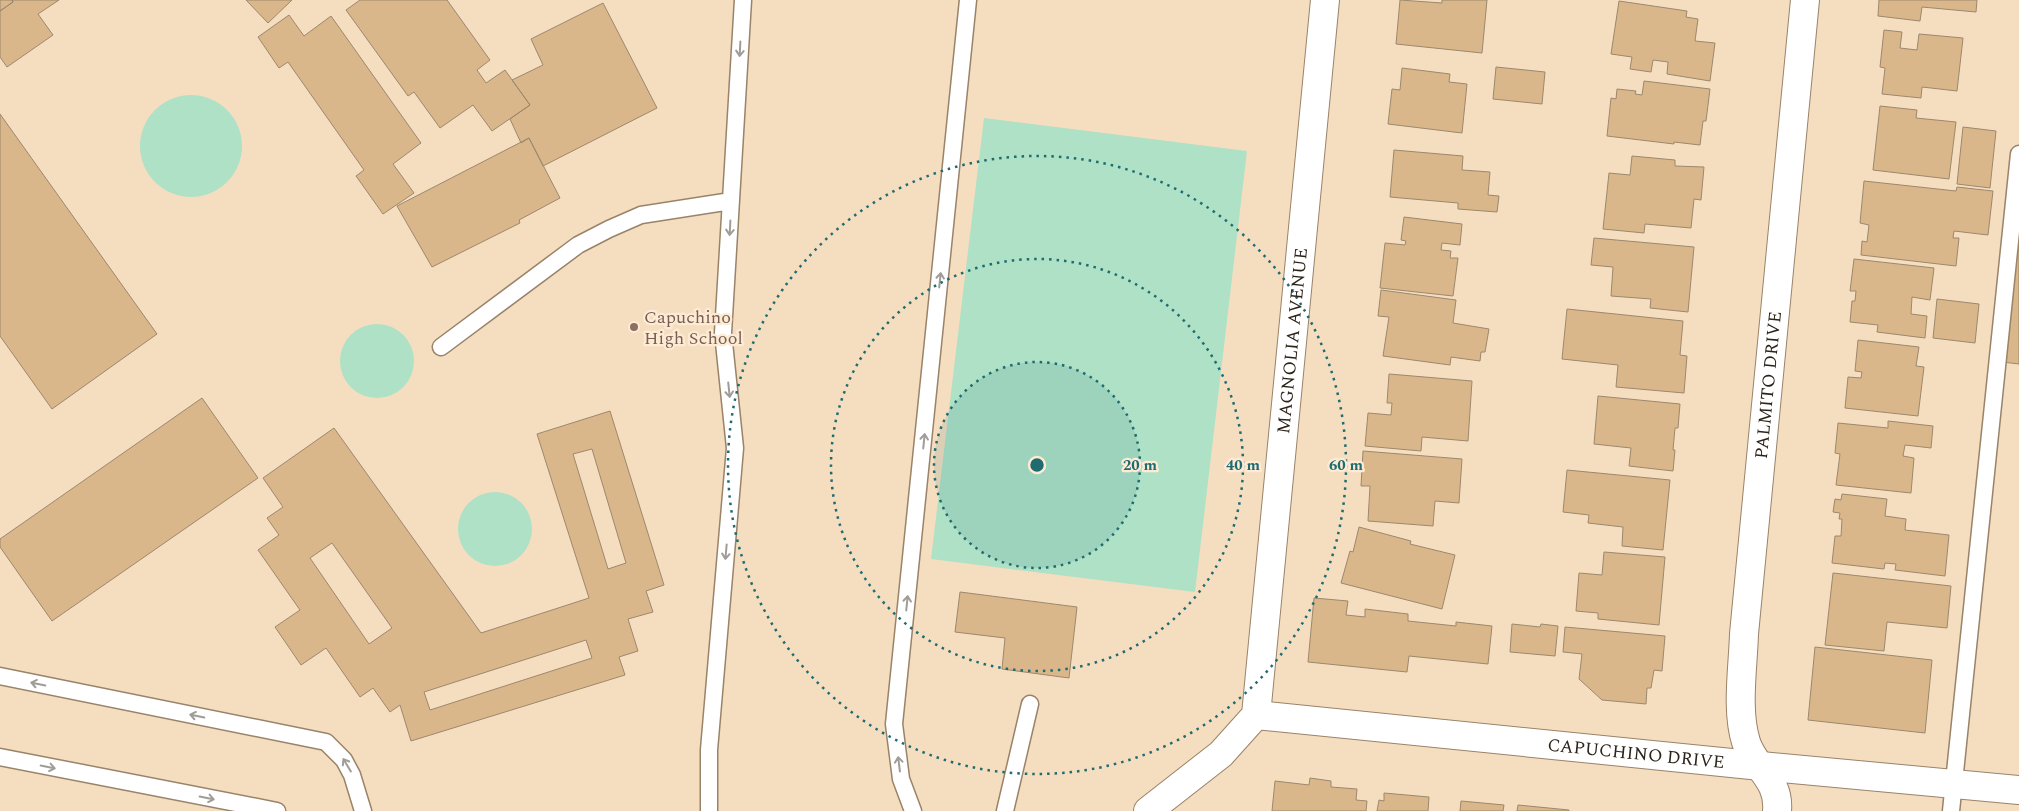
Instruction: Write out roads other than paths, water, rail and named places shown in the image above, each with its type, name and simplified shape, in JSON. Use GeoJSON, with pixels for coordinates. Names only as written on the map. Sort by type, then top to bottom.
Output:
{"type":"FeatureCollection","features":[{"type":"Feature","properties":{"kind":"street","name":"MAGNOLIA AVENUE"},"geometry":{"type":"LineString","coordinates":[[1256,715],[1325,0]]}},
{"type":"Feature","properties":{"kind":"street","name":"PALMITO DRIVE"},"geometry":{"type":"LineString","coordinates":[[1777,811],[1778,804],[1774,784],[1747,745],[1741,724],[1744,634],[1805,0]]}},
{"type":"Feature","properties":{"kind":"street","name":"CAPUCHINO DRIVE"},"geometry":{"type":"LineString","coordinates":[[1256,715],[2019,790]]}},
{"type":"Feature","properties":{"kind":"street"},"geometry":{"type":"LineString","coordinates":[[1148,811],[1221,754],[1256,715]]}},
{"type":"Feature","properties":{"kind":"lane"},"geometry":{"type":"LineString","coordinates":[[709,811],[708,750],[735,448],[723,333],[743,0]]}},
{"type":"Feature","properties":{"kind":"lane"},"geometry":{"type":"LineString","coordinates":[[913,811],[901,779],[894,724],[968,0]]}},
{"type":"Feature","properties":{"kind":"lane"},"geometry":{"type":"LineString","coordinates":[[1951,811],[2019,154]]}},
{"type":"Feature","properties":{"kind":"lane"},"geometry":{"type":"LineString","coordinates":[[440,347],[578,245],[609,229],[641,215],[731,201]]}},
{"type":"Feature","properties":{"kind":"lane"},"geometry":{"type":"LineString","coordinates":[[0,676],[326,742],[344,760],[352,775],[363,811]]}},
{"type":"Feature","properties":{"kind":"lane"},"geometry":{"type":"LineString","coordinates":[[1005,811],[1030,704]]}},
{"type":"Feature","properties":{"kind":"lane"},"geometry":{"type":"LineString","coordinates":[[0,757],[277,811]]}},
{"type":"Feature","properties":{"kind":"place","name":"Capuchino High School"},"geometry":{"type":"Point","coordinates":[634,327]}}]}
